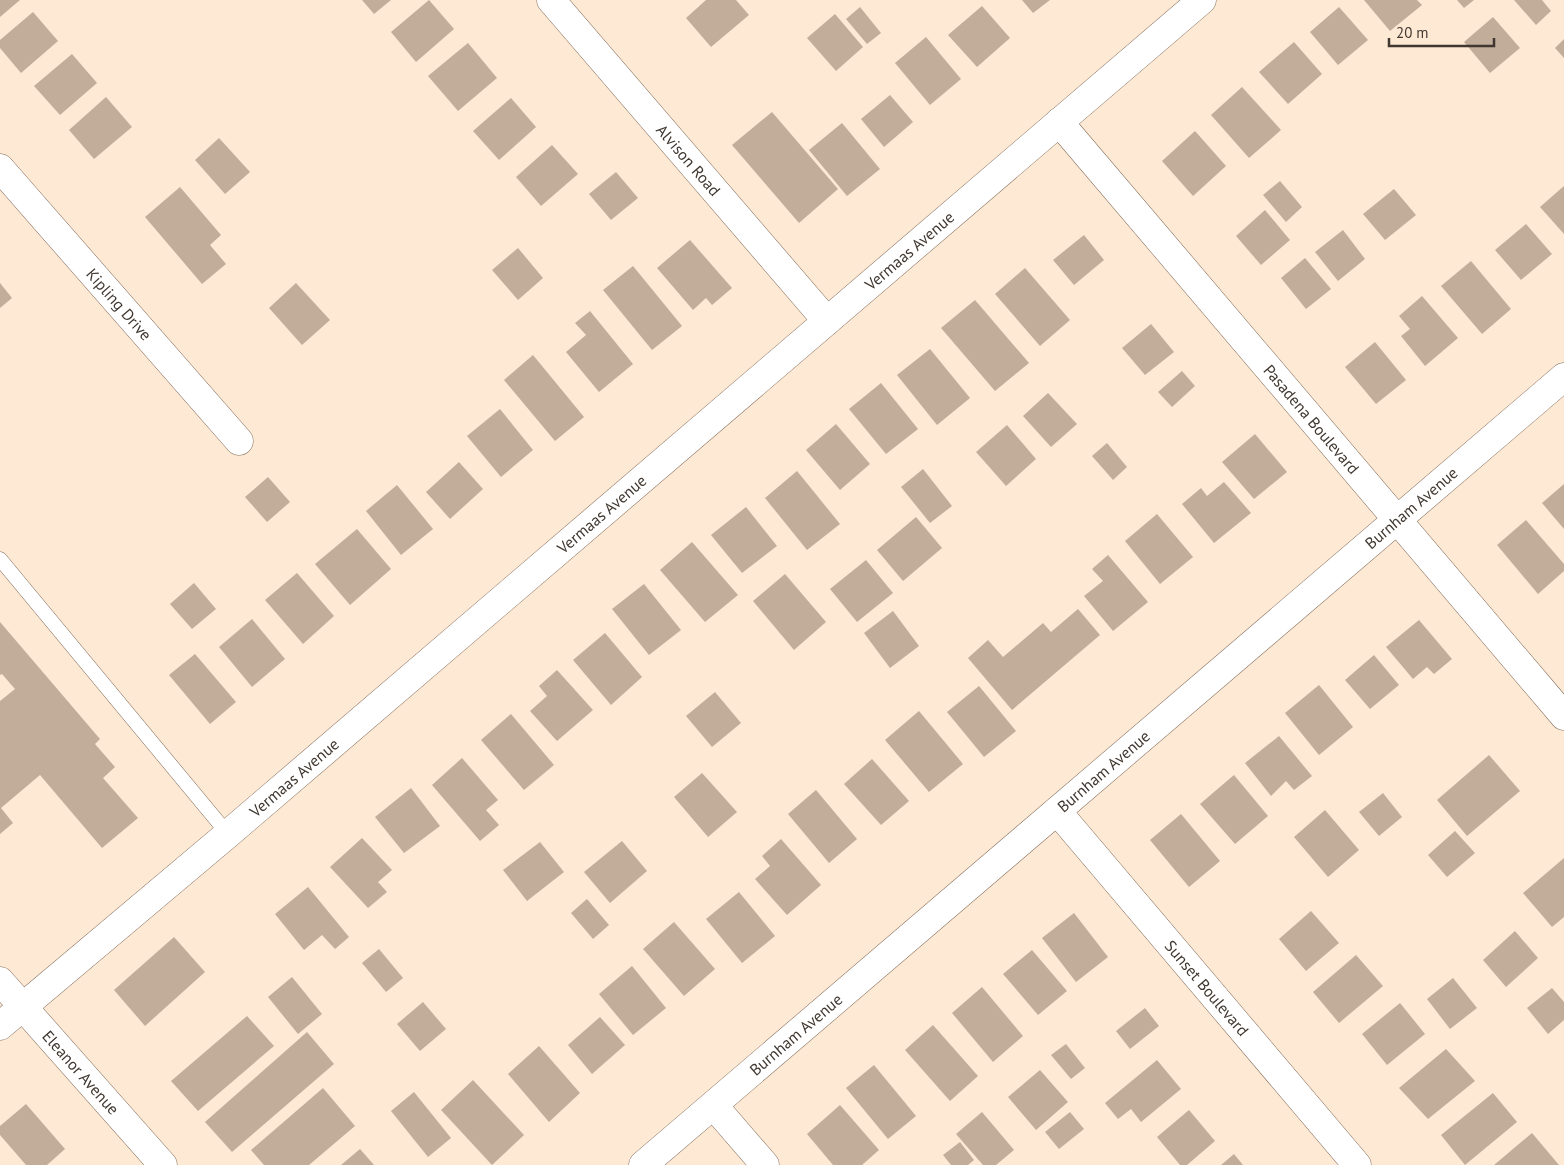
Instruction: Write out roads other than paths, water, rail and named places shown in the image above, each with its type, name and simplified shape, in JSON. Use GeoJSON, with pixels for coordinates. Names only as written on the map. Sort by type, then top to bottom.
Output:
{"type":"FeatureCollection","features":[{"type":"Feature","properties":{"kind":"street","name":"Alvison Road"},"geometry":{"type":"LineString","coordinates":[[551,0],[827,321]]}},
{"type":"Feature","properties":{"kind":"street","name":"Vermaas Avenue"},"geometry":{"type":"LineString","coordinates":[[0,1026],[228,834],[1202,0]]}},
{"type":"Feature","properties":{"kind":"street","name":"Pasadena Boulevard"},"geometry":{"type":"LineString","coordinates":[[1059,122],[1564,716]]}},
{"type":"Feature","properties":{"kind":"street","name":"Kipling Drive"},"geometry":{"type":"LineString","coordinates":[[0,168],[239,441]]}},
{"type":"Feature","properties":{"kind":"street","name":"Burnham Avenue"},"geometry":{"type":"LineString","coordinates":[[643,1165],[1564,377]]}},
{"type":"Feature","properties":{"kind":"street","name":"Sunset Boulevard"},"geometry":{"type":"LineString","coordinates":[[1057,811],[1357,1165]]}},
{"type":"Feature","properties":{"kind":"street","name":"Eleanor Avenue"},"geometry":{"type":"LineString","coordinates":[[0,981],[164,1165]]}},
{"type":"Feature","properties":{"kind":"street"},"geometry":{"type":"LineString","coordinates":[[714,1106],[765,1165]]}},
{"type":"Feature","properties":{"kind":"lane"},"geometry":{"type":"LineString","coordinates":[[0,559],[228,834]]}}]}
